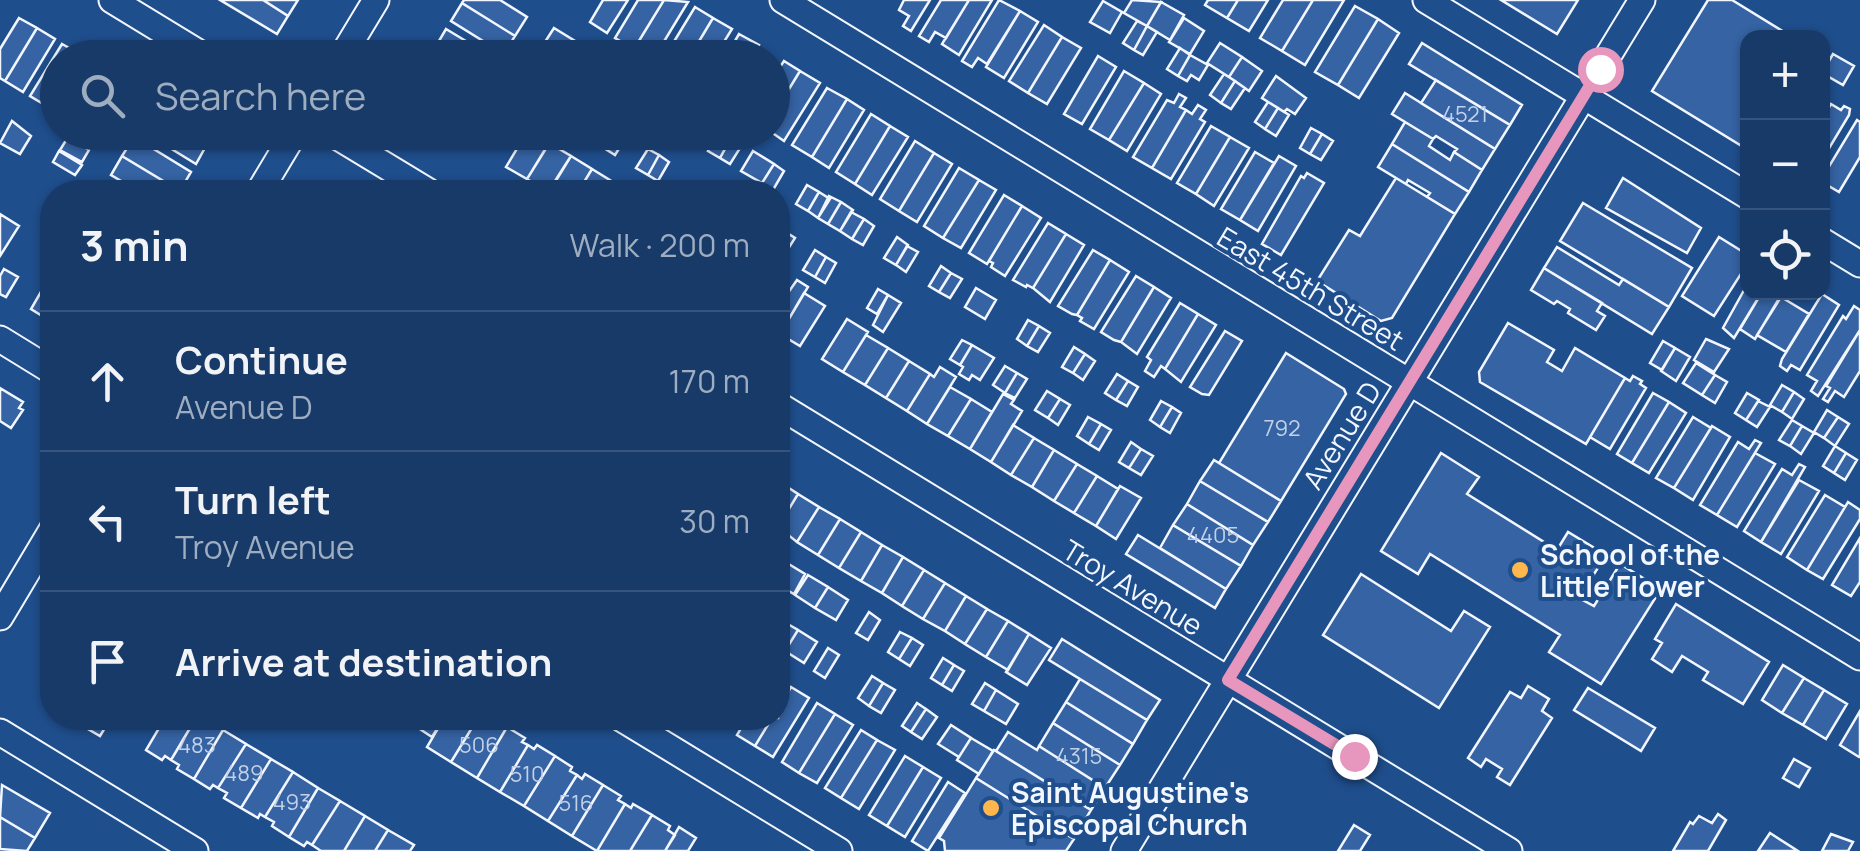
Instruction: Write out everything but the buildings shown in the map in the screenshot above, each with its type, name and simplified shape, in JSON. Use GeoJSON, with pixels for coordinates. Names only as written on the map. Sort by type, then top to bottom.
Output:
{"type":"FeatureCollection","features":[{"type":"Feature","properties":{"kind":"street"},"geometry":{"type":"LineString","coordinates":[[112,0],[178,40]]}},
{"type":"Feature","properties":{"kind":"street"},"geometry":{"type":"LineString","coordinates":[[352,40],[376,0]]}},
{"type":"Feature","properties":{"kind":"street","name":"East 45th Street"},"geometry":{"type":"LineString","coordinates":[[783,0],[1860,657]]}},
{"type":"Feature","properties":{"kind":"street"},"geometry":{"type":"LineString","coordinates":[[1426,0],[1740,191]]}},
{"type":"Feature","properties":{"kind":"street","name":"Avenue D"},"geometry":{"type":"LineString","coordinates":[[1124,851],[1642,0]]}},
{"type":"Feature","properties":{"kind":"street"},"geometry":{"type":"LineString","coordinates":[[266,180],[285,150]]}},
{"type":"Feature","properties":{"kind":"street"},"geometry":{"type":"LineString","coordinates":[[359,150],[408,180]]}},
{"type":"Feature","properties":{"kind":"street"},"geometry":{"type":"LineString","coordinates":[[1830,246],[1860,264]]}},
{"type":"Feature","properties":{"kind":"street"},"geometry":{"type":"LineString","coordinates":[[0,339],[40,363]]}},
{"type":"Feature","properties":{"kind":"street","name":"Troy Avenue"},"geometry":{"type":"LineString","coordinates":[[790,412],[1510,851]]}},
{"type":"Feature","properties":{"kind":"street"},"geometry":{"type":"LineString","coordinates":[[0,617],[40,550]]}},
{"type":"Feature","properties":{"kind":"street"},"geometry":{"type":"LineString","coordinates":[[641,730],[839,851]]}},
{"type":"Feature","properties":{"kind":"street"},"geometry":{"type":"LineString","coordinates":[[0,732],[195,851]]}},
{"type":"Feature","properties":{"kind":"place","name":"School of the Little Flower"},"geometry":{"type":"Point","coordinates":[1520,570]}},
{"type":"Feature","properties":{"kind":"place","name":"Saint Augustine's Episcopal Church"},"geometry":{"type":"Point","coordinates":[991,808]}},
{"type":"Feature","properties":{"kind":"route"},"geometry":{"type":"LineString","coordinates":[[1354,756],[1228,680],[1600,69]]}}]}
